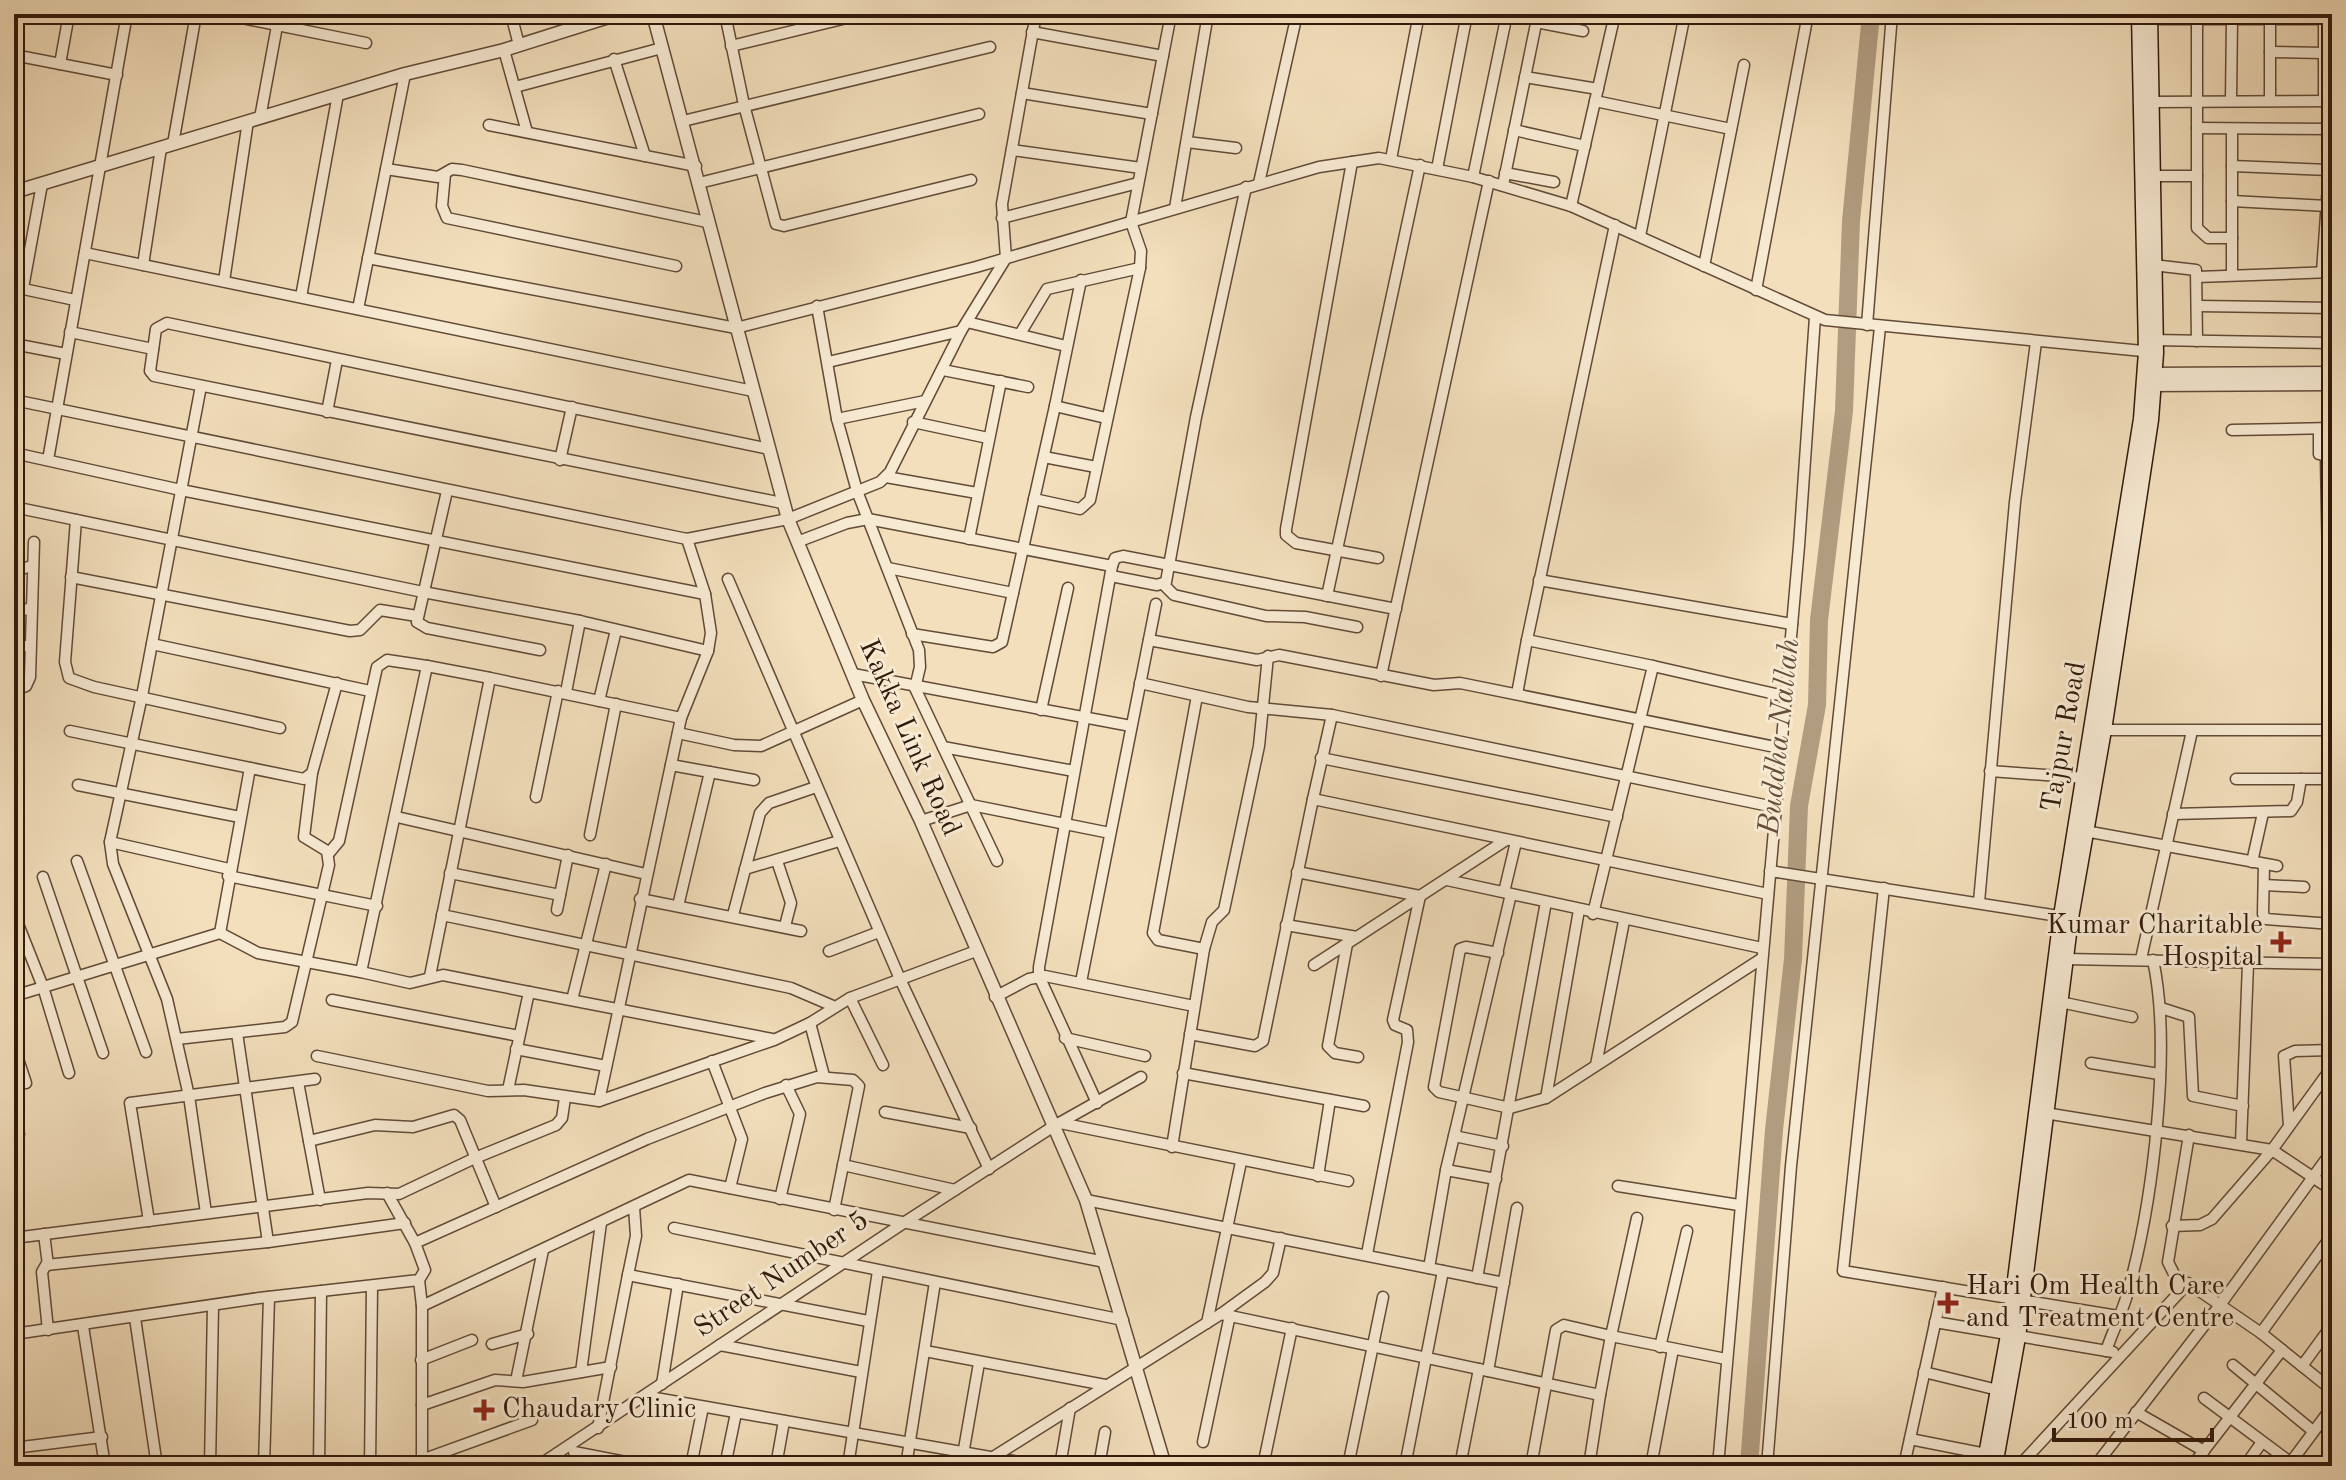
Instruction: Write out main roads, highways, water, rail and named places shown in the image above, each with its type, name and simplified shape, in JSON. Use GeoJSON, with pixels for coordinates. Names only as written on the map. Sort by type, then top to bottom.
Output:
{"type":"FeatureCollection","features":[{"type":"Feature","properties":{"kind":"main road","name":"Tajpur Road"},"geometry":{"type":"LineString","coordinates":[[2018,1299],[2060,1002],[2066,917],[2104,730],[2150,379],[2152,102],[2145,17]]}},
{"type":"Feature","properties":{"kind":"main road","name":"Tajpur Road"},"geometry":{"type":"LineString","coordinates":[[2145,17],[2151,346]]}},
{"type":"Feature","properties":{"kind":"main road","name":"Tajpur Road"},"geometry":{"type":"LineString","coordinates":[[1990,1461],[2013,1336],[2085,778],[2150,379]]}},
{"type":"Feature","properties":{"kind":"main road","name":"Tajpur Road"},"geometry":{"type":"LineString","coordinates":[[1990,1461],[1998,1390],[2013,1336]]}},
{"type":"Feature","properties":{"kind":"waterway","name":"Buddha Nallah"},"geometry":{"type":"LineString","coordinates":[[1749,1466],[1774,1130],[1793,959],[1799,806],[1817,705],[1819,620],[1844,411],[1851,221],[1871,14]]}},
{"type":"Feature","properties":{"kind":"place","name":"Kumar Charitable Hospital"},"geometry":{"type":"Point","coordinates":[2281,942]}},
{"type":"Feature","properties":{"kind":"place","name":"Hari Om Health Care and Treatment Centre"},"geometry":{"type":"Point","coordinates":[1948,1303]}},
{"type":"Feature","properties":{"kind":"place","name":"Chaudary Clinic"},"geometry":{"type":"Point","coordinates":[484,1410]}}]}
